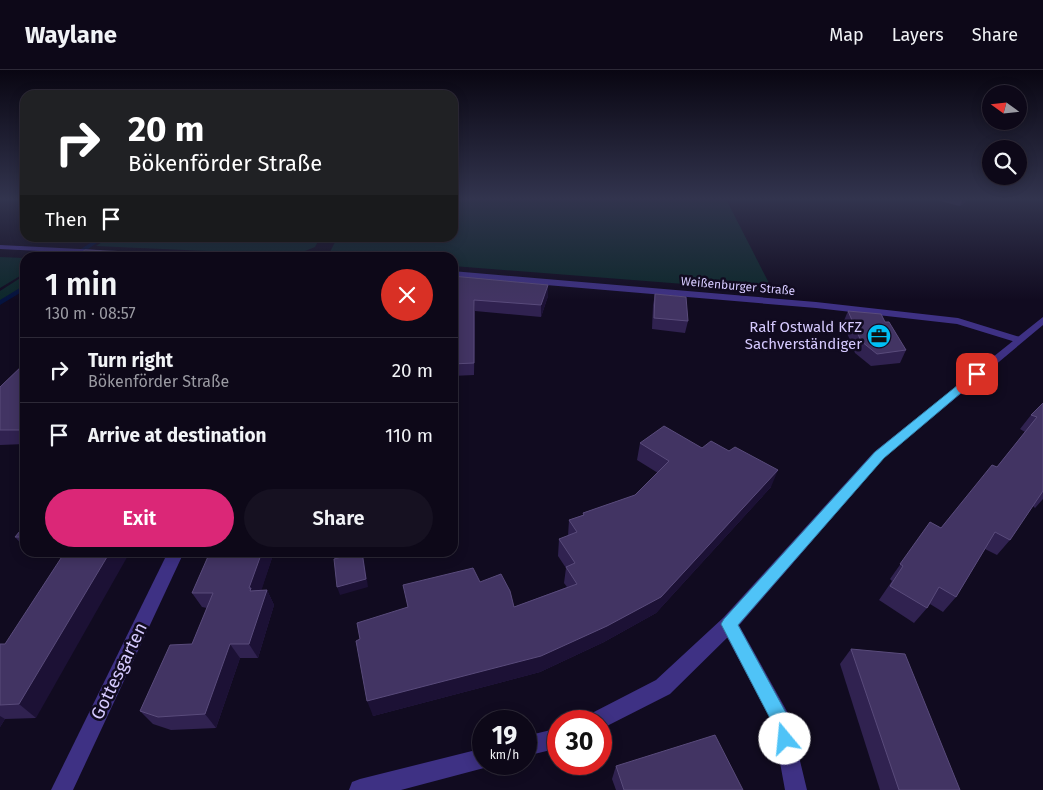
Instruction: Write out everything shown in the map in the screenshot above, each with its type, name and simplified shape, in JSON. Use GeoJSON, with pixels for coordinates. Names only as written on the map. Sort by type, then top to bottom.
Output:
{"type":"FeatureCollection","features":[{"type":"Feature","properties":{"kind":"street"},"geometry":{"type":"LineString","coordinates":[[0,247],[106,252]]}},
{"type":"Feature","properties":{"kind":"street","name":"Weißenburger Straße"},"geometry":{"type":"LineString","coordinates":[[458,275],[816,305],[958,321],[1019,340]]}},
{"type":"Feature","properties":{"kind":"street"},"geometry":{"type":"LineString","coordinates":[[612,713],[663,687],[729,624],[879,455],[1043,320]]}},
{"type":"Feature","properties":{"kind":"street","name":"Gottesgarten"},"geometry":{"type":"LineString","coordinates":[[62,790],[174,557]]}},
{"type":"Feature","properties":{"kind":"street"},"geometry":{"type":"LineString","coordinates":[[729,624],[782,722],[796,790]]}},
{"type":"Feature","properties":{"kind":"street"},"geometry":{"type":"LineString","coordinates":[[360,790],[472,761]]}},
{"type":"Feature","properties":{"kind":"green space"},"geometry":{"type":"Polygon","coordinates":[[[458,233],[743,233],[773,291],[458,266],[458,252],[330,252],[335,242],[458,242],[458,233]]]}},
{"type":"Feature","properties":{"kind":"green space"},"geometry":{"type":"Polygon","coordinates":[[[102,242],[318,242],[315,247],[302,252],[229,252],[96,246],[102,242]]]}},
{"type":"Feature","properties":{"kind":"green space"},"geometry":{"type":"Polygon","coordinates":[[[0,257],[20,258],[20,276],[0,288],[0,257]]]}},
{"type":"Feature","properties":{"kind":"green space"},"geometry":{"type":"Polygon","coordinates":[[[20,278],[20,288],[0,301],[0,291],[20,278]]]}},
{"type":"Feature","properties":{"kind":"building"},"geometry":{"type":"Polygon","coordinates":[[[85,250],[129,252],[82,252],[85,250]]]}},
{"type":"Feature","properties":{"kind":"building"},"geometry":{"type":"Polygon","coordinates":[[[458,277],[548,285],[541,305],[474,300],[474,363],[458,364],[458,277]]]}},
{"type":"Feature","properties":{"kind":"building"},"geometry":{"type":"Polygon","coordinates":[[[655,294],[686,297],[688,321],[654,318],[655,294]]]}},
{"type":"Feature","properties":{"kind":"building"},"geometry":{"type":"Polygon","coordinates":[[[848,311],[881,314],[885,322],[889,322],[906,350],[877,354],[861,341],[848,311]]]}},
{"type":"Feature","properties":{"kind":"building"},"geometry":{"type":"Polygon","coordinates":[[[20,368],[20,430],[0,430],[0,387],[20,368]]]}},
{"type":"Feature","properties":{"kind":"building"},"geometry":{"type":"Polygon","coordinates":[[[1043,403],[1043,491],[1010,540],[995,532],[956,597],[939,587],[927,608],[890,586],[903,566],[900,564],[930,522],[941,528],[992,465],[997,467],[1037,417],[1031,415],[1043,403]]]}},
{"type":"Feature","properties":{"kind":"building"},"geometry":{"type":"Polygon","coordinates":[[[664,426],[702,448],[711,441],[729,451],[735,447],[778,470],[661,597],[607,626],[541,656],[367,701],[356,641],[360,639],[357,623],[408,607],[403,585],[473,568],[480,582],[501,574],[510,591],[514,607],[577,584],[566,567],[575,563],[559,539],[577,532],[569,520],[584,515],[583,513],[635,495],[669,461],[640,443],[664,426]]]}},
{"type":"Feature","properties":{"kind":"building"},"geometry":{"type":"Polygon","coordinates":[[[62,557],[107,557],[19,704],[0,705],[0,644],[5,644],[62,557]]]}},
{"type":"Feature","properties":{"kind":"building"},"geometry":{"type":"Polygon","coordinates":[[[208,557],[260,557],[249,588],[251,588],[250,591],[267,590],[249,644],[230,644],[205,714],[158,717],[140,711],[170,645],[192,644],[213,593],[192,593],[208,557]]]}},
{"type":"Feature","properties":{"kind":"building"},"geometry":{"type":"Polygon","coordinates":[[[363,557],[366,579],[337,587],[334,559],[363,557]]]}},
{"type":"Feature","properties":{"kind":"building"},"geometry":{"type":"Polygon","coordinates":[[[851,649],[905,654],[960,790],[899,790],[851,649]]]}},
{"type":"Feature","properties":{"kind":"building"},"geometry":{"type":"Polygon","coordinates":[[[715,735],[743,790],[624,790],[616,766],[715,735]]]}},
{"type":"Feature","properties":{"kind":"waterway"},"geometry":{"type":"LineString","coordinates":[[79,252],[95,242]]}},
{"type":"Feature","properties":{"kind":"waterway"},"geometry":{"type":"LineString","coordinates":[[0,303],[20,290]]}},
{"type":"Feature","properties":{"kind":"place","name":"Ralf Ostwald KFZ Sachverständiger"},"geometry":{"type":"Point","coordinates":[879,336]}},
{"type":"Feature","properties":{"kind":"route"},"geometry":{"type":"LineString","coordinates":[[785,739],[782,722],[729,624],[879,455],[977,374]]}}]}
